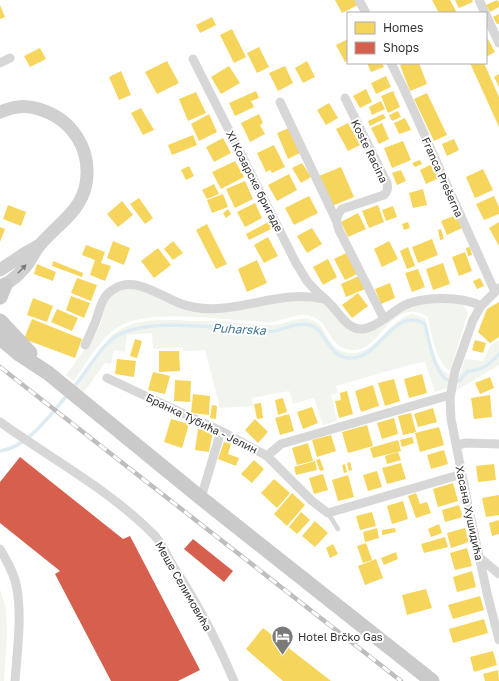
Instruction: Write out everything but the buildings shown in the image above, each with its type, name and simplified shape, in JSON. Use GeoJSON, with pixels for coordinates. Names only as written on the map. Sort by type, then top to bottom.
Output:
{"type":"FeatureCollection","features":[{"type":"Feature","properties":{"kind":"main road"},"geometry":{"type":"LineString","coordinates":[[0,320],[53,377]]}},
{"type":"Feature","properties":{"kind":"main road"},"geometry":{"type":"LineString","coordinates":[[0,338],[53,377],[201,498],[432,681]]}},
{"type":"Feature","properties":{"kind":"street"},"geometry":{"type":"LineString","coordinates":[[359,0],[365,12]]}},
{"type":"Feature","properties":{"kind":"street"},"geometry":{"type":"LineString","coordinates":[[479,0],[484,12]]}},
{"type":"Feature","properties":{"kind":"street"},"geometry":{"type":"LineString","coordinates":[[487,18],[499,43]]}},
{"type":"Feature","properties":{"kind":"street"},"geometry":{"type":"LineString","coordinates":[[0,63],[10,58]]}},
{"type":"Feature","properties":{"kind":"street","name":"XI Козарске бригаде"},"geometry":{"type":"LineString","coordinates":[[193,59],[296,263],[307,281],[323,299],[354,328],[362,329],[375,325],[404,306],[417,301],[460,300],[476,303],[481,306]]}},
{"type":"Feature","properties":{"kind":"street","name":"Franca Prešerna"},"geometry":{"type":"LineString","coordinates":[[391,64],[497,290]]}},
{"type":"Feature","properties":{"kind":"street","name":"Koste Racina"},"geometry":{"type":"LineString","coordinates":[[336,220],[337,215],[342,210],[384,194],[387,192],[388,188],[387,183],[344,98]]}},
{"type":"Feature","properties":{"kind":"street"},"geometry":{"type":"LineString","coordinates":[[280,102],[336,220],[339,230],[384,319]]}},
{"type":"Feature","properties":{"kind":"street"},"geometry":{"type":"LineString","coordinates":[[0,112],[18,106],[32,108],[56,116],[66,123],[74,132],[82,147],[86,162],[86,184],[80,199],[68,218],[38,246],[0,270]]}},
{"type":"Feature","properties":{"kind":"street"},"geometry":{"type":"LineString","coordinates":[[2,290],[28,262],[38,246]]}},
{"type":"Feature","properties":{"kind":"street"},"geometry":{"type":"LineString","coordinates":[[85,345],[106,295],[114,288],[128,284],[142,286],[181,304],[202,308],[244,306],[295,296],[311,296],[323,299]]}},
{"type":"Feature","properties":{"kind":"street","name":"Хасана Хушидића"},"geometry":{"type":"LineString","coordinates":[[497,290],[481,306],[473,320],[455,371],[450,395],[451,419],[479,557],[499,640]]}},
{"type":"Feature","properties":{"kind":"street","name":"Бранка Тубића - Јелин"},"geometry":{"type":"LineString","coordinates":[[107,378],[221,431],[267,456],[312,501],[328,513]]}},
{"type":"Feature","properties":{"kind":"street"},"geometry":{"type":"LineString","coordinates":[[267,456],[281,444],[450,395]]}},
{"type":"Feature","properties":{"kind":"street","name":"Меше Селимовића"},"geometry":{"type":"LineString","coordinates":[[0,422],[90,482],[126,510],[155,536],[194,599],[234,681]]}},
{"type":"Feature","properties":{"kind":"street"},"geometry":{"type":"LineString","coordinates":[[201,498],[221,431]]}},
{"type":"Feature","properties":{"kind":"street"},"geometry":{"type":"LineString","coordinates":[[457,445],[466,443],[499,444]]}},
{"type":"Feature","properties":{"kind":"street"},"geometry":{"type":"LineString","coordinates":[[328,513],[462,474]]}},
{"type":"Feature","properties":{"kind":"street"},"geometry":{"type":"LineString","coordinates":[[0,549],[9,566],[17,588],[19,629],[15,681]]}},
{"type":"Feature","properties":{"kind":"street"},"geometry":{"type":"LineString","coordinates":[[479,557],[499,574]]}},
{"type":"Feature","properties":{"kind":"lane"},"geometry":{"type":"LineString","coordinates":[[328,513],[338,529]]}},
{"type":"Feature","properties":{"kind":"shaded area"},"geometry":{"type":"Polygon","coordinates":[[[122,285],[167,295],[201,306],[277,299],[324,302],[357,329],[417,302],[462,303],[468,313],[450,371],[440,360],[437,353],[427,316],[414,312],[404,313],[395,319],[370,343],[361,349],[351,350],[343,348],[337,344],[322,323],[311,316],[297,315],[268,322],[183,316],[144,318],[128,322],[115,329],[98,346],[74,381],[66,375],[95,335],[101,323],[108,299],[122,285]]]}},
{"type":"Feature","properties":{"kind":"shaded area"},"geometry":{"type":"Polygon","coordinates":[[[412,314],[425,318],[432,350],[443,370],[449,375],[448,388],[435,392],[425,362],[336,386],[338,393],[331,395],[337,421],[323,425],[314,398],[293,404],[289,391],[252,398],[253,406],[220,408],[205,350],[183,351],[183,347],[153,349],[152,333],[127,335],[125,352],[114,350],[111,364],[105,363],[83,393],[74,386],[111,336],[130,325],[140,322],[162,320],[222,321],[270,325],[298,319],[307,319],[318,323],[337,349],[352,353],[361,352],[369,348],[396,323],[404,317],[412,314]]]}},
{"type":"Feature","properties":{"kind":"shaded area"},"geometry":{"type":"Polygon","coordinates":[[[499,340],[499,365],[457,390],[465,359],[483,361],[491,345],[499,340]]]}},
{"type":"Feature","properties":{"kind":"shaded area"},"geometry":{"type":"Polygon","coordinates":[[[0,589],[6,609],[7,635],[4,681],[0,681],[0,589]]]}},
{"type":"Feature","properties":{"kind":"waterway","name":"Puharska"},"geometry":{"type":"LineString","coordinates":[[73,388],[109,341],[128,331],[162,325],[274,331],[304,324],[309,325],[320,332],[337,354],[343,357],[352,358],[362,356],[371,350],[396,326],[404,321],[414,320],[425,324],[436,365],[440,373],[450,381],[459,381],[468,371],[485,366],[499,354]]}},
{"type":"Feature","properties":{"kind":"waterway","name":"Puharska"},"geometry":{"type":"LineString","coordinates":[[0,451],[10,449],[29,437],[38,429],[68,394]]}},
{"type":"Feature","properties":{"kind":"railway"},"geometry":{"type":"LineString","coordinates":[[0,367],[401,681]]}},
{"type":"Feature","properties":{"kind":"place","name":"Hotel Brčko Gas"},"geometry":{"type":"Point","coordinates":[282,656]}}]}
